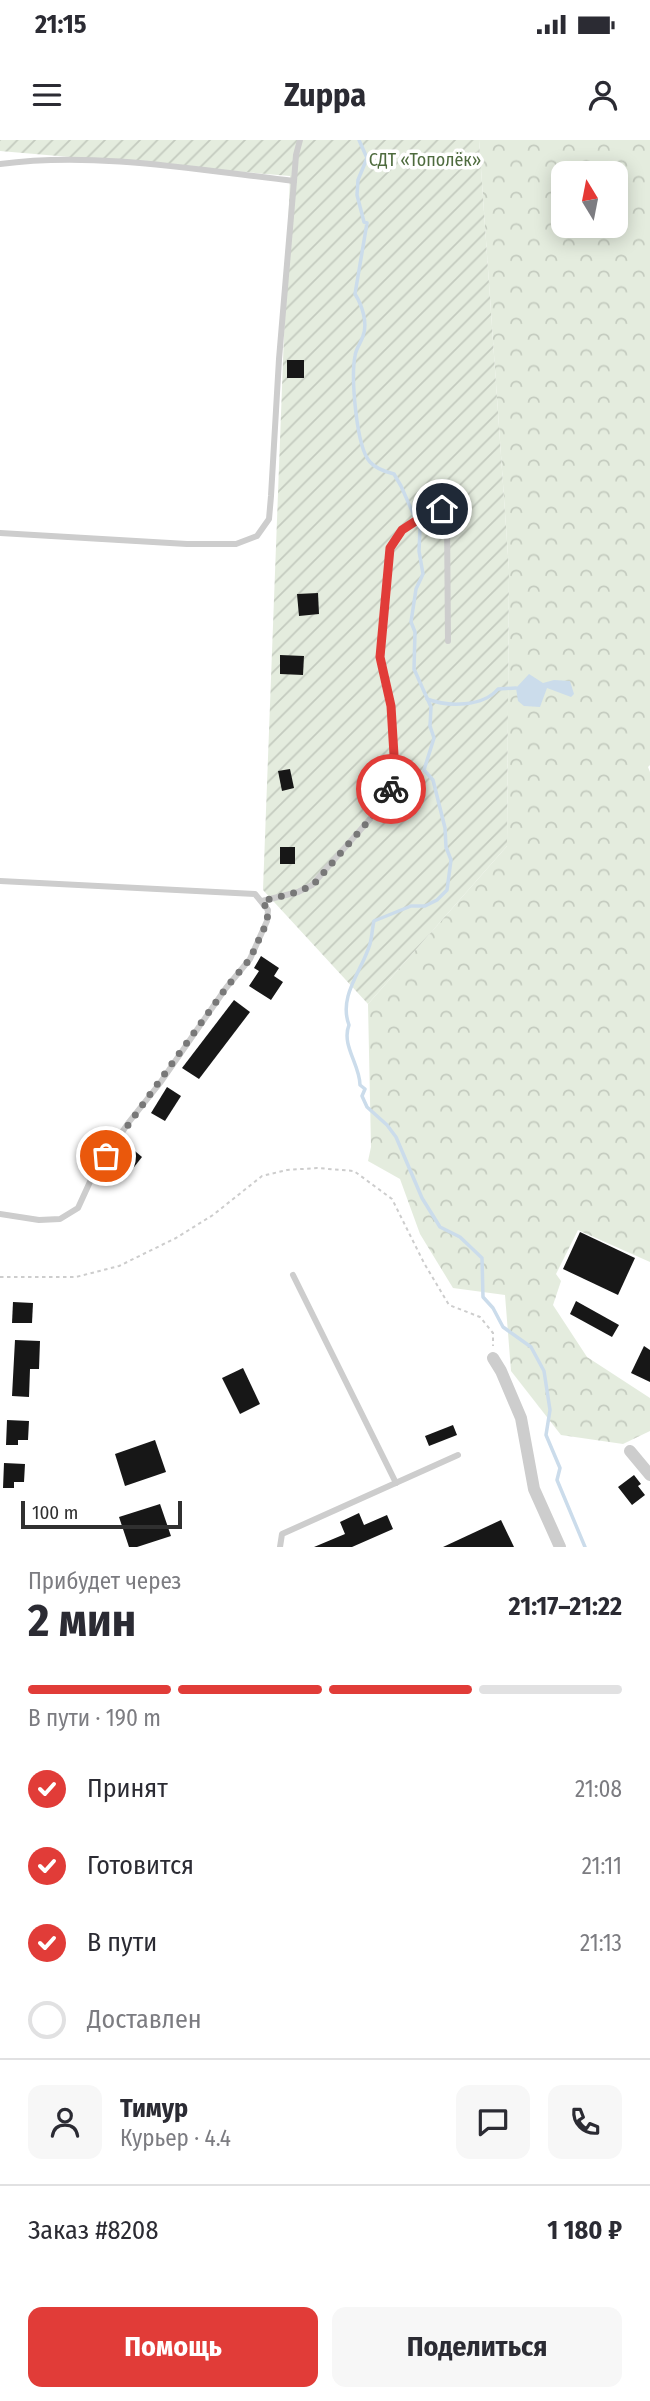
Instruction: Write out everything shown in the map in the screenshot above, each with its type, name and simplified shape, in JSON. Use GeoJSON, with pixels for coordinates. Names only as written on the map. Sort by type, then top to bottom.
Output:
{"type":"FeatureCollection","features":[{"type":"Feature","properties":{"kind":"street"},"geometry":{"type":"LineString","coordinates":[[493,1358],[520,1418],[534,1489],[560,1547]]}},
{"type":"Feature","properties":{"kind":"street"},"geometry":{"type":"LineString","coordinates":[[630,1451],[650,1475]]}},
{"type":"Feature","properties":{"kind":"lane"},"geometry":{"type":"LineString","coordinates":[[0,534],[187,544],[236,544],[257,536],[269,519],[293,181],[300,140]]}},
{"type":"Feature","properties":{"kind":"lane"},"geometry":{"type":"LineString","coordinates":[[0,164],[32,159],[150,164],[293,181]]}},
{"type":"Feature","properties":{"kind":"lane"},"geometry":{"type":"LineString","coordinates":[[262,901],[298,892],[313,885],[384,803],[392,786],[394,755],[391,706],[380,657],[390,548],[402,530],[434,509],[442,509],[447,519],[448,641]]}},
{"type":"Feature","properties":{"kind":"lane"},"geometry":{"type":"LineString","coordinates":[[0,881],[255,894],[268,910],[267,922],[250,959],[129,1122],[94,1173],[78,1208],[60,1219],[38,1220],[0,1214]]}},
{"type":"Feature","properties":{"kind":"lane"},"geometry":{"type":"LineString","coordinates":[[293,1275],[396,1483]]}},
{"type":"Feature","properties":{"kind":"lane"},"geometry":{"type":"LineString","coordinates":[[280,1547],[282,1534],[458,1455]]}},
{"type":"Feature","properties":{"kind":"path"},"geometry":{"type":"LineString","coordinates":[[0,1277],[76,1277],[119,1266],[176,1238],[213,1215],[262,1176],[287,1170],[317,1168],[354,1171],[392,1199],[424,1263],[449,1305],[480,1317],[494,1334],[493,1358]]}},
{"type":"Feature","properties":{"kind":"green space","name":"СДТ «Тополёк»"},"geometry":{"type":"Polygon","coordinates":[[[0,140],[479,140],[509,570],[507,846],[368,1004],[263,890],[290,176],[0,151],[0,140]]]}},
{"type":"Feature","properties":{"kind":"green space"},"geometry":{"type":"Polygon","coordinates":[[[479,140],[650,140],[650,1262],[578,1230],[556,1274],[561,1281],[553,1305],[587,1357],[650,1398],[650,1431],[623,1444],[561,1435],[511,1371],[505,1295],[453,1288],[420,1234],[400,1179],[368,1161],[371,1147],[368,1004],[507,846],[509,570],[479,140]]]}},
{"type":"Feature","properties":{"kind":"water"},"geometry":{"type":"Polygon","coordinates":[[[529,674],[543,683],[554,680],[570,681],[574,694],[571,697],[547,688],[540,707],[524,706],[518,701],[516,688],[529,674]]]}},
{"type":"Feature","properties":{"kind":"building"},"geometry":{"type":"Polygon","coordinates":[[[287,360],[304,360],[304,378],[287,378],[287,360]]]}},
{"type":"Feature","properties":{"kind":"building"},"geometry":{"type":"Polygon","coordinates":[[[318,593],[319,614],[299,616],[297,594],[318,593]]]}},
{"type":"Feature","properties":{"kind":"building"},"geometry":{"type":"Polygon","coordinates":[[[280,655],[304,656],[303,675],[280,674],[280,655]]]}},
{"type":"Feature","properties":{"kind":"building"},"geometry":{"type":"Polygon","coordinates":[[[290,769],[294,788],[282,791],[278,771],[290,769]]]}},
{"type":"Feature","properties":{"kind":"building"},"geometry":{"type":"Polygon","coordinates":[[[280,847],[295,847],[295,864],[280,864],[280,847]]]}},
{"type":"Feature","properties":{"kind":"building"},"geometry":{"type":"Polygon","coordinates":[[[261,956],[279,968],[274,976],[283,982],[271,1000],[249,986],[259,971],[254,968],[261,956]]]}},
{"type":"Feature","properties":{"kind":"building"},"geometry":{"type":"Polygon","coordinates":[[[234,1000],[250,1012],[199,1079],[182,1068],[234,1000]]]}},
{"type":"Feature","properties":{"kind":"building"},"geometry":{"type":"Polygon","coordinates":[[[167,1087],[181,1096],[165,1121],[151,1113],[167,1087]]]}},
{"type":"Feature","properties":{"kind":"building"},"geometry":{"type":"Polygon","coordinates":[[[129,1146],[142,1157],[127,1176],[114,1165],[129,1146]]]}},
{"type":"Feature","properties":{"kind":"building"},"geometry":{"type":"Polygon","coordinates":[[[580,1232],[635,1258],[618,1295],[563,1269],[580,1232]]]}},
{"type":"Feature","properties":{"kind":"building"},"geometry":{"type":"Polygon","coordinates":[[[576,1301],[619,1325],[612,1337],[570,1314],[576,1301]]]}},
{"type":"Feature","properties":{"kind":"building"},"geometry":{"type":"Polygon","coordinates":[[[13,1302],[33,1303],[32,1323],[12,1323],[13,1302]]]}},
{"type":"Feature","properties":{"kind":"building"},"geometry":{"type":"Polygon","coordinates":[[[15,1340],[40,1341],[39,1369],[30,1369],[29,1397],[12,1396],[15,1340]]]}},
{"type":"Feature","properties":{"kind":"building"},"geometry":{"type":"Polygon","coordinates":[[[644,1346],[650,1350],[650,1382],[631,1373],[644,1346]]]}},
{"type":"Feature","properties":{"kind":"building"},"geometry":{"type":"Polygon","coordinates":[[[243,1368],[260,1404],[240,1414],[222,1378],[243,1368]]]}},
{"type":"Feature","properties":{"kind":"building"},"geometry":{"type":"Polygon","coordinates":[[[7,1420],[29,1421],[28,1440],[18,1440],[18,1445],[6,1445],[7,1420]]]}},
{"type":"Feature","properties":{"kind":"building"},"geometry":{"type":"Polygon","coordinates":[[[453,1425],[457,1435],[429,1446],[425,1436],[453,1425]]]}},
{"type":"Feature","properties":{"kind":"building"},"geometry":{"type":"Polygon","coordinates":[[[155,1440],[166,1472],[125,1486],[115,1454],[155,1440]]]}},
{"type":"Feature","properties":{"kind":"building"},"geometry":{"type":"Polygon","coordinates":[[[4,1463],[25,1464],[24,1482],[14,1482],[14,1488],[3,1488],[4,1463]]]}},
{"type":"Feature","properties":{"kind":"building"},"geometry":{"type":"Polygon","coordinates":[[[634,1475],[645,1495],[632,1505],[618,1487],[634,1475]]]}},
{"type":"Feature","properties":{"kind":"building"},"geometry":{"type":"Polygon","coordinates":[[[160,1504],[171,1536],[129,1547],[119,1517],[160,1504]]]}},
{"type":"Feature","properties":{"kind":"building"},"geometry":{"type":"Polygon","coordinates":[[[359,1513],[364,1525],[387,1515],[393,1529],[352,1547],[314,1547],[345,1534],[340,1522],[359,1513]]]}},
{"type":"Feature","properties":{"kind":"building"},"geometry":{"type":"Polygon","coordinates":[[[501,1520],[514,1547],[443,1547],[501,1520]]]}},
{"type":"Feature","properties":{"kind":"waterway"},"geometry":{"type":"LineString","coordinates":[[359,140],[367,158],[358,180],[357,195],[364,222],[367,223],[355,294],[365,320],[354,366],[358,427],[365,454],[375,467],[394,474],[420,529],[419,551],[423,574],[416,589],[411,622],[415,632],[414,669],[431,707],[430,726],[434,738],[424,770],[433,780],[451,860],[447,890],[437,900],[425,906],[411,906],[374,921],[370,944],[349,994],[346,1014],[349,1025],[347,1040],[360,1085],[365,1089],[362,1096],[367,1107],[396,1137],[422,1198],[440,1227],[460,1237],[482,1258],[483,1297],[493,1308],[503,1327],[531,1347],[544,1371],[550,1410],[546,1435],[560,1468],[557,1480],[585,1547]]}},
{"type":"Feature","properties":{"kind":"waterway"},"geometry":{"type":"LineString","coordinates":[[427,699],[465,704],[484,699],[498,689],[516,688]]}},
{"type":"Feature","properties":{"kind":"way so far"},"geometry":{"type":"LineString","coordinates":[[106,1156],[226,988],[250,959],[267,922],[268,910],[262,901],[298,892],[313,885],[384,803],[391,789]]}},
{"type":"Feature","properties":{"kind":"route"},"geometry":{"type":"LineString","coordinates":[[391,789],[394,755],[391,706],[380,657],[390,548],[402,530],[419,517],[434,509],[442,509]]}}]}
